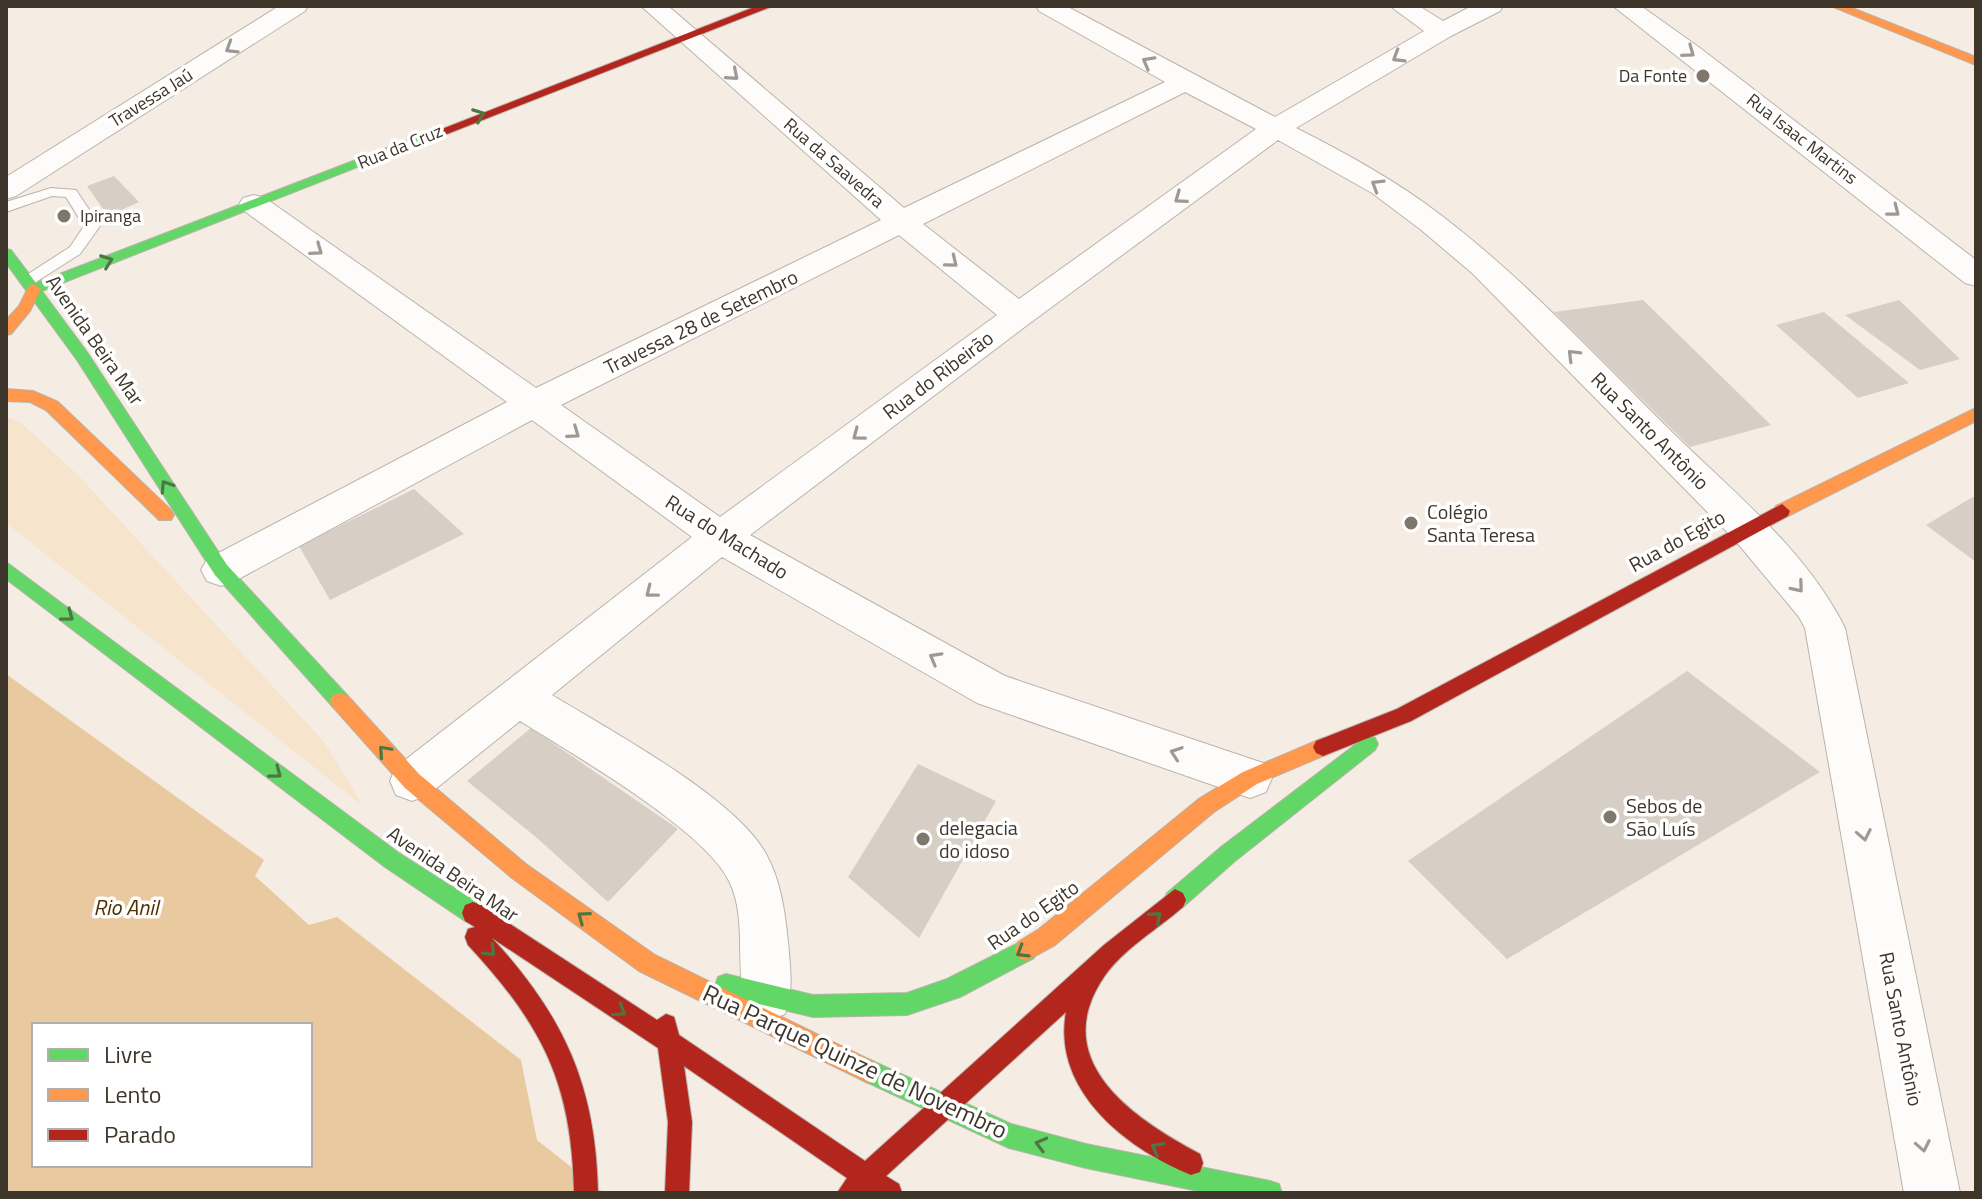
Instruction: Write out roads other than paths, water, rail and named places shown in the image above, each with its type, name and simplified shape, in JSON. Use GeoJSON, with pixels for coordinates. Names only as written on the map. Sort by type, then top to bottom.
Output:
{"type":"FeatureCollection","features":[{"type":"Feature","properties":{"kind":"main road","name":"Rua da Cruz"},"geometry":{"type":"LineString","coordinates":[[31,286],[254,204],[767,6]]}},
{"type":"Feature","properties":{"kind":"main road"},"geometry":{"type":"LineString","coordinates":[[1837,6],[1976,61]]}},
{"type":"Feature","properties":{"kind":"main road","name":"Avenida Beira Mar"},"geometry":{"type":"LineString","coordinates":[[6,253],[82,356],[221,570],[412,781],[519,871],[647,963]]}},
{"type":"Feature","properties":{"kind":"main road"},"geometry":{"type":"LineString","coordinates":[[6,330],[25,308],[31,286]]}},
{"type":"Feature","properties":{"kind":"main road"},"geometry":{"type":"LineString","coordinates":[[6,395],[28,395],[52,406],[221,570]]}},
{"type":"Feature","properties":{"kind":"main road","name":"Rua do Egito"},"geometry":{"type":"LineString","coordinates":[[647,963],[813,1006],[907,1004],[952,989],[1047,937],[1207,805],[1250,778],[1404,715],[1747,528],[1976,414]]}},
{"type":"Feature","properties":{"kind":"main road","name":"Avenida Beira Mar"},"geometry":{"type":"LineString","coordinates":[[6,569],[392,860],[671,1043],[890,1193]]}},
{"type":"Feature","properties":{"kind":"main road","name":"Rua do Egito"},"geometry":{"type":"LineString","coordinates":[[1262,1192],[1145,1141],[1117,1121],[1090,1088],[1077,1050],[1075,1032],[1084,990],[1097,968],[1228,854],[1404,715]]}},
{"type":"Feature","properties":{"kind":"main road"},"geometry":{"type":"LineString","coordinates":[[392,860],[494,954],[525,991],[566,1066],[580,1102],[586,1138],[586,1193]]}},
{"type":"Feature","properties":{"kind":"main road"},"geometry":{"type":"LineString","coordinates":[[647,963],[671,1043],[680,1122],[677,1193]]}},
{"type":"Feature","properties":{"kind":"main road","name":"Rua Parque Quinze de Novembro"},"geometry":{"type":"LineString","coordinates":[[647,963],[944,1108],[1009,1136],[1086,1156],[1262,1192]]}},
{"type":"Feature","properties":{"kind":"main road"},"geometry":{"type":"LineString","coordinates":[[849,1193],[1097,968]]}},
{"type":"Feature","properties":{"kind":"street","name":"Travessa Jaú"},"geometry":{"type":"LineString","coordinates":[[6,190],[296,6]]}},
{"type":"Feature","properties":{"kind":"street","name":"Rua da Saavedra"},"geometry":{"type":"LineString","coordinates":[[653,6],[903,223],[1018,315]]}},
{"type":"Feature","properties":{"kind":"street","name":"Rua Santo Antônio"},"geometry":{"type":"LineString","coordinates":[[1048,6],[1382,187],[1431,222],[1483,266],[1747,528],[1813,605],[1825,628],[1932,1193]]}},
{"type":"Feature","properties":{"kind":"street"},"geometry":{"type":"LineString","coordinates":[[1402,6],[1442,31]]}},
{"type":"Feature","properties":{"kind":"street","name":"Rua do Ribeirão"},"geometry":{"type":"LineString","coordinates":[[412,781],[720,537],[1275,129],[1442,31],[1491,6]]}},
{"type":"Feature","properties":{"kind":"street","name":"Rua Isaac Martins"},"geometry":{"type":"LineString","coordinates":[[1625,6],[1724,79],[1976,276]]}},
{"type":"Feature","properties":{"kind":"street","name":"Travessa 28 de Setembro"},"geometry":{"type":"LineString","coordinates":[[221,570],[533,404],[1185,82]]}},
{"type":"Feature","properties":{"kind":"street","name":"Rua do Machado"},"geometry":{"type":"LineString","coordinates":[[254,204],[720,537],[992,690],[1250,778]]}},
{"type":"Feature","properties":{"kind":"street","name":"Rua Parque Quinze de Novembro"},"geometry":{"type":"LineString","coordinates":[[518,697],[672,796],[737,852],[747,865],[756,887],[767,996]]}},
{"type":"Feature","properties":{"kind":"lane"},"geometry":{"type":"LineString","coordinates":[[6,207],[51,192],[71,193],[92,226],[90,236],[79,247],[31,286]]}},
{"type":"Feature","properties":{"kind":"water","name":"Rio Anil"},"geometry":{"type":"Polygon","coordinates":[[[6,674],[264,860],[255,876],[309,925],[337,917],[521,1060],[537,1140],[604,1193],[6,1193],[6,674]]]}},
{"type":"Feature","properties":{"kind":"place","name":"Da Fonte"},"geometry":{"type":"Point","coordinates":[1703,76]}},
{"type":"Feature","properties":{"kind":"place","name":"Ipiranga"},"geometry":{"type":"Point","coordinates":[64,216]}},
{"type":"Feature","properties":{"kind":"place","name":"Colégio Santa Teresa"},"geometry":{"type":"Point","coordinates":[1411,523]}},
{"type":"Feature","properties":{"kind":"place","name":"Sebos de São Luís"},"geometry":{"type":"Point","coordinates":[1610,817]}},
{"type":"Feature","properties":{"kind":"place","name":"delegacia do idoso"},"geometry":{"type":"Point","coordinates":[923,839]}}]}
